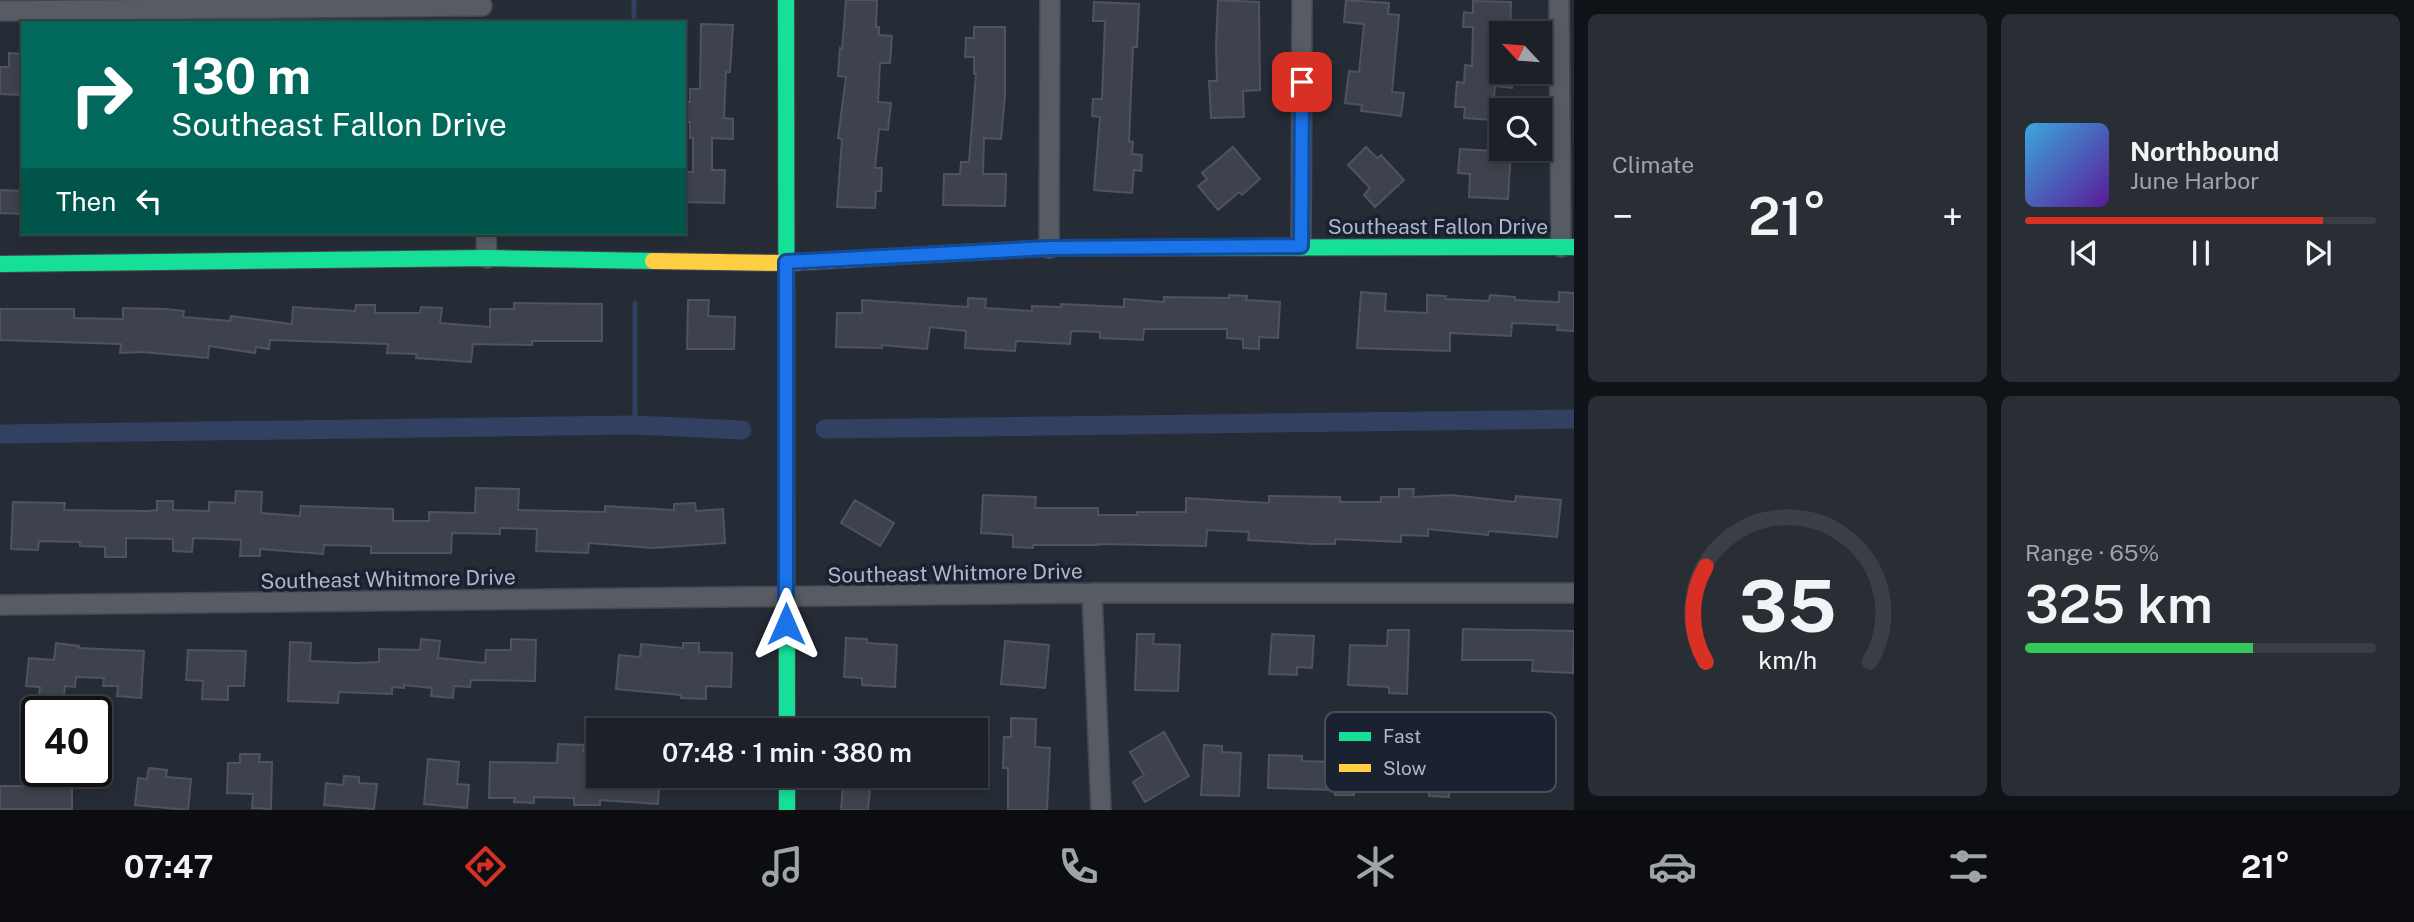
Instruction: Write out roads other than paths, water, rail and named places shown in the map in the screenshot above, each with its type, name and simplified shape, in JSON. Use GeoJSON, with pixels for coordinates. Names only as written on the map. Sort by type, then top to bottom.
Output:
{"type":"FeatureCollection","features":[{"type":"Feature","properties":{"kind":"street"},"geometry":{"type":"LineString","coordinates":[[786,0],[786,718]]}},
{"type":"Feature","properties":{"kind":"street"},"geometry":{"type":"LineString","coordinates":[[1049,248],[1050,0]]}},
{"type":"Feature","properties":{"kind":"street"},"geometry":{"type":"LineString","coordinates":[[1301,246],[1302,0]]}},
{"type":"Feature","properties":{"kind":"street"},"geometry":{"type":"LineString","coordinates":[[1559,0],[1567,247]]}},
{"type":"Feature","properties":{"kind":"street"},"geometry":{"type":"LineString","coordinates":[[0,11],[483,10]]}},
{"type":"Feature","properties":{"kind":"street"},"geometry":{"type":"LineString","coordinates":[[486,235],[487,258]]}},
{"type":"Feature","properties":{"kind":"street","name":"Southeast Fallon Drive"},"geometry":{"type":"LineString","coordinates":[[0,264],[487,258],[786,262],[1049,248],[1567,247]]}},
{"type":"Feature","properties":{"kind":"street"},"geometry":{"type":"LineString","coordinates":[[1092,593],[1101,810]]}},
{"type":"Feature","properties":{"kind":"street","name":"Southeast Whitmore Drive"},"geometry":{"type":"LineString","coordinates":[[0,606],[1092,593],[1574,593]]}},
{"type":"Feature","properties":{"kind":"street"},"geometry":{"type":"LineString","coordinates":[[787,788],[787,810]]}},
{"type":"Feature","properties":{"kind":"waterway"},"geometry":{"type":"LineString","coordinates":[[634,0],[634,21]]}},
{"type":"Feature","properties":{"kind":"waterway"},"geometry":{"type":"LineString","coordinates":[[635,303],[635,425]]}},
{"type":"Feature","properties":{"kind":"waterway"},"geometry":{"type":"LineString","coordinates":[[825,429],[1574,419]]}},
{"type":"Feature","properties":{"kind":"waterway"},"geometry":{"type":"LineString","coordinates":[[0,434],[635,425],[742,430]]}}]}
